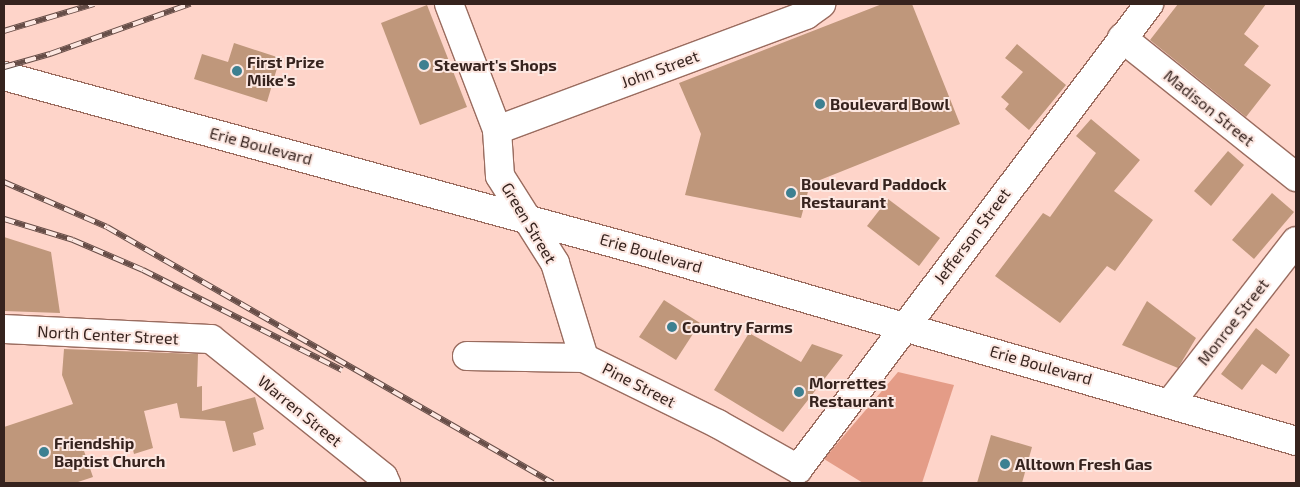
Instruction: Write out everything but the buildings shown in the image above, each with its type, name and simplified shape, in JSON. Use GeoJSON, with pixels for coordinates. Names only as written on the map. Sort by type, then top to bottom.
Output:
{"type":"FeatureCollection","features":[{"type":"Feature","properties":{"kind":"main road","name":"Green Street"},"geometry":{"type":"LineString","coordinates":[[449,4],[497,130],[500,176],[524,218],[555,263],[584,358]]}},
{"type":"Feature","properties":{"kind":"main road","name":"John Street"},"geometry":{"type":"LineString","coordinates":[[497,130],[806,15],[821,4]]}},
{"type":"Feature","properties":{"kind":"main road","name":"Jefferson Street"},"geometry":{"type":"LineString","coordinates":[[798,469],[1149,4]]}},
{"type":"Feature","properties":{"kind":"main road","name":"Madison Street"},"geometry":{"type":"LineString","coordinates":[[1122,38],[1296,177]]}},
{"type":"Feature","properties":{"kind":"main road","name":"Erie Boulevard"},"geometry":{"type":"LineString","coordinates":[[4,76],[524,218],[905,325],[1296,441]]}},
{"type":"Feature","properties":{"kind":"main road","name":"Monroe Street"},"geometry":{"type":"LineString","coordinates":[[1170,403],[1296,241]]}},
{"type":"Feature","properties":{"kind":"main road","name":"North Center Street"},"geometry":{"type":"LineString","coordinates":[[4,329],[212,339]]}},
{"type":"Feature","properties":{"kind":"main road","name":"Warren Street"},"geometry":{"type":"LineString","coordinates":[[212,339],[383,477],[386,483]]}},
{"type":"Feature","properties":{"kind":"main road","name":"Pine Street"},"geometry":{"type":"LineString","coordinates":[[467,356],[584,358],[718,424],[798,469]]}},
{"type":"Feature","properties":{"kind":"shaded area"},"geometry":{"type":"Polygon","coordinates":[[[898,372],[954,385],[922,483],[863,483],[824,459],[898,372]]]}},
{"type":"Feature","properties":{"kind":"railway"},"geometry":{"type":"LineString","coordinates":[[4,31],[94,4]]}},
{"type":"Feature","properties":{"kind":"railway"},"geometry":{"type":"LineString","coordinates":[[4,67],[50,54],[190,4]]}},
{"type":"Feature","properties":{"kind":"railway"},"geometry":{"type":"LineString","coordinates":[[4,182],[107,227],[553,483]]}},
{"type":"Feature","properties":{"kind":"railway"},"geometry":{"type":"LineString","coordinates":[[4,219],[73,240],[143,270],[342,370]]}},
{"type":"Feature","properties":{"kind":"place","name":"Stewart's Shops"},"geometry":{"type":"Point","coordinates":[424,65]}},
{"type":"Feature","properties":{"kind":"place","name":"First Prize Mike's"},"geometry":{"type":"Point","coordinates":[237,71]}},
{"type":"Feature","properties":{"kind":"place","name":"Boulevard Bowl"},"geometry":{"type":"Point","coordinates":[820,104]}},
{"type":"Feature","properties":{"kind":"place","name":"Boulevard Paddock Restaurant"},"geometry":{"type":"Point","coordinates":[791,193]}},
{"type":"Feature","properties":{"kind":"place","name":"Country Farms"},"geometry":{"type":"Point","coordinates":[672,327]}},
{"type":"Feature","properties":{"kind":"place","name":"Morrettes Restaurant"},"geometry":{"type":"Point","coordinates":[799,392]}},
{"type":"Feature","properties":{"kind":"place","name":"Friendship Baptist Church"},"geometry":{"type":"Point","coordinates":[44,452]}},
{"type":"Feature","properties":{"kind":"place","name":"Alltown Fresh Gas"},"geometry":{"type":"Point","coordinates":[1005,464]}}]}
